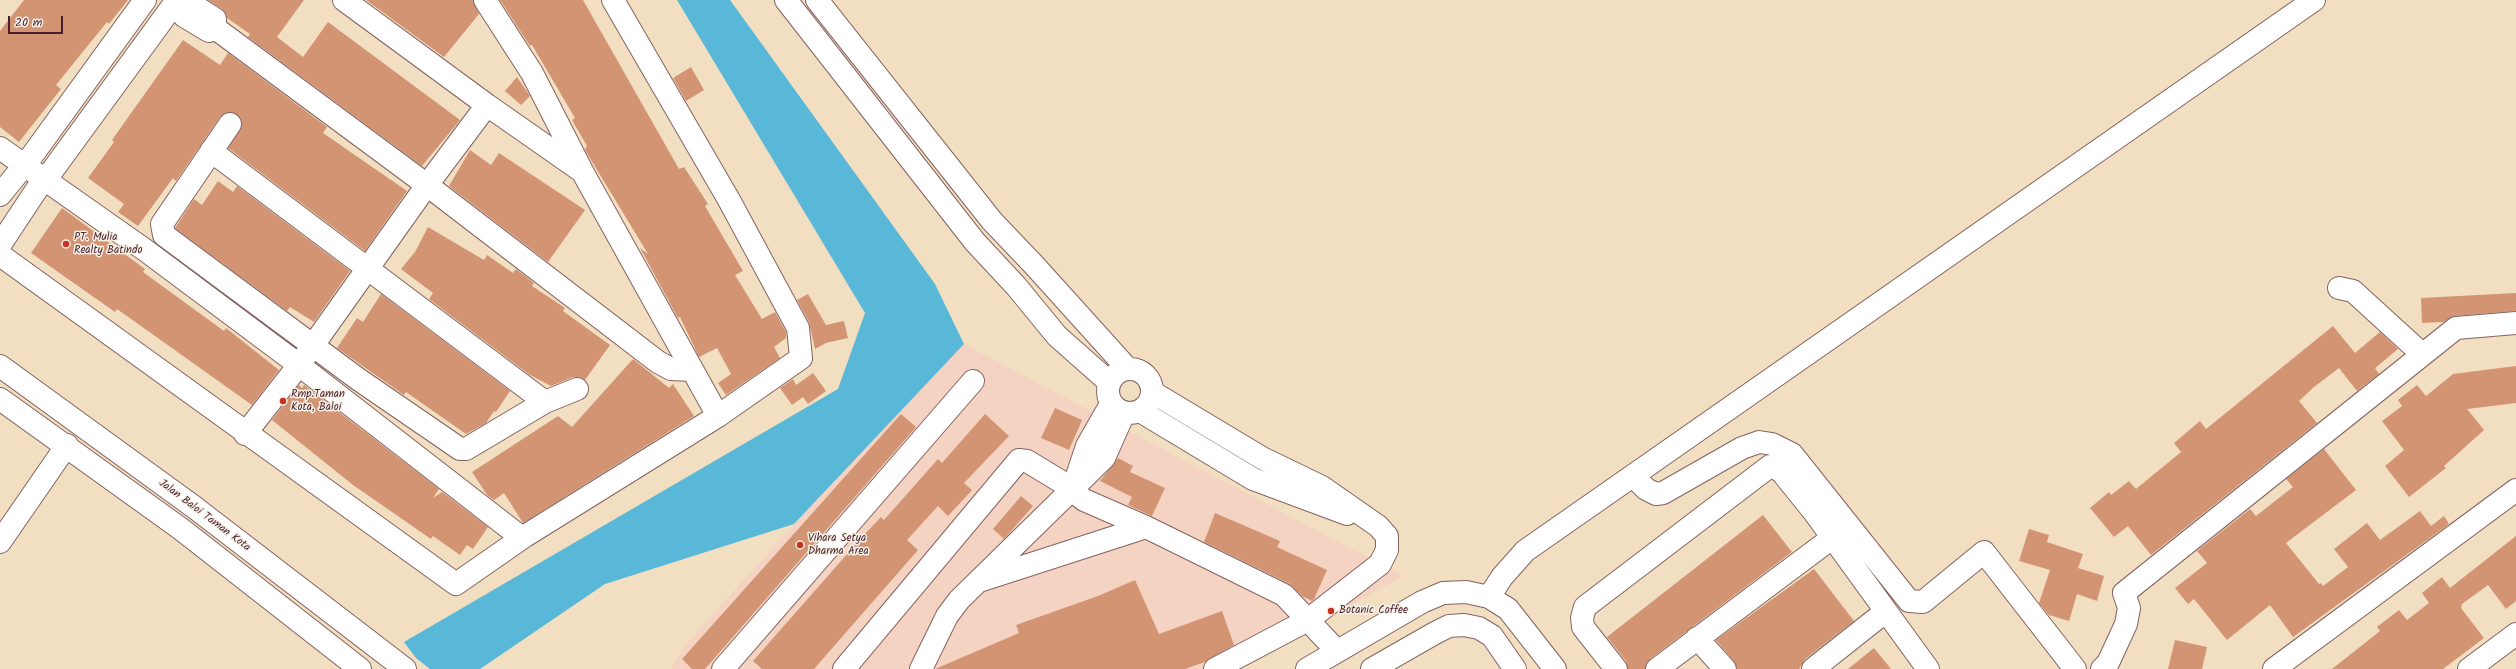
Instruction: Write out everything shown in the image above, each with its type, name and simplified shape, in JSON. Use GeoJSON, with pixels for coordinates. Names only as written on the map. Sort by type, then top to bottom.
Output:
{"type":"FeatureCollection","features":[{"type":"Feature","properties":{"kind":"main road"},"geometry":{"type":"LineString","coordinates":[[0,195],[31,157],[145,0]]}},
{"type":"Feature","properties":{"kind":"main road"},"geometry":{"type":"LineString","coordinates":[[344,0],[487,105],[582,171]]}},
{"type":"Feature","properties":{"kind":"main road"},"geometry":{"type":"LineString","coordinates":[[485,0],[532,73],[582,171],[691,370],[718,416]]}},
{"type":"Feature","properties":{"kind":"main road"},"geometry":{"type":"LineString","coordinates":[[0,255],[245,434],[456,584],[523,537],[718,416],[801,358],[798,328],[729,200],[614,0]]}},
{"type":"Feature","properties":{"kind":"main road"},"geometry":{"type":"LineString","coordinates":[[786,0],[975,242],[1016,286],[1057,336],[1109,382]]}},
{"type":"Feature","properties":{"kind":"main road"},"geometry":{"type":"LineString","coordinates":[[817,0],[992,221],[1127,368]]}},
{"type":"Feature","properties":{"kind":"main road"},"geometry":{"type":"LineString","coordinates":[[1488,597],[1502,577],[1525,551],[2314,0]]}},
{"type":"Feature","properties":{"kind":"main road"},"geometry":{"type":"LineString","coordinates":[[180,3],[184,16],[209,31],[215,28],[427,185],[658,362],[671,369],[691,370]]}},
{"type":"Feature","properties":{"kind":"main road"},"geometry":{"type":"LineString","coordinates":[[0,245],[43,180],[52,171],[180,3]]}},
{"type":"Feature","properties":{"kind":"main road"},"geometry":{"type":"LineString","coordinates":[[245,434],[299,365],[427,185],[487,105]]}},
{"type":"Feature","properties":{"kind":"main road"},"geometry":{"type":"LineString","coordinates":[[230,124],[210,151],[162,224],[164,234],[312,345],[460,448],[466,449],[545,402],[577,389]]}},
{"type":"Feature","properties":{"kind":"main road"},"geometry":{"type":"LineString","coordinates":[[0,148],[43,180],[145,250],[299,365],[523,537]]}},
{"type":"Feature","properties":{"kind":"main road"},"geometry":{"type":"LineString","coordinates":[[210,151],[368,267],[545,402]]}},
{"type":"Feature","properties":{"kind":"main road"},"geometry":{"type":"LineString","coordinates":[[2339,288],[2353,291],[2422,354]]}},
{"type":"Feature","properties":{"kind":"main road"},"geometry":{"type":"LineString","coordinates":[[2102,669],[2108,664],[2126,624],[2129,608],[2124,593],[2456,328],[2516,324]]}},
{"type":"Feature","properties":{"kind":"main road","name":"Jalan Baloi Taman Kota"},"geometry":{"type":"LineString","coordinates":[[0,366],[194,507],[405,669]]}},
{"type":"Feature","properties":{"kind":"main road"},"geometry":{"type":"LineString","coordinates":[[921,669],[947,616],[977,582],[1073,490],[1087,446],[1125,409],[1146,406],[1152,392],[1148,377],[1135,369],[1127,368],[1114,375],[1109,382],[1107,389],[1125,409],[1253,479],[1378,526]]}},
{"type":"Feature","properties":{"kind":"main road"},"geometry":{"type":"LineString","coordinates":[[723,669],[973,381]]}},
{"type":"Feature","properties":{"kind":"main road"},"geometry":{"type":"LineString","coordinates":[[1152,392],[1262,458],[1322,487],[1378,526],[1387,536],[1387,550],[1380,564],[1308,620],[1215,669]]}},
{"type":"Feature","properties":{"kind":"main road"},"geometry":{"type":"LineString","coordinates":[[0,400],[67,446],[181,529],[355,667]]}},
{"type":"Feature","properties":{"kind":"main road"},"geometry":{"type":"LineString","coordinates":[[1633,476],[1646,489],[1656,494],[1663,493],[1742,448],[1759,442],[1772,444],[1792,454],[1909,601],[1923,602],[1984,552],[2075,669]]}},
{"type":"Feature","properties":{"kind":"main road"},"geometry":{"type":"LineString","coordinates":[[0,542],[67,446]]}},
{"type":"Feature","properties":{"kind":"main road"},"geometry":{"type":"LineString","coordinates":[[844,669],[1019,460],[1027,461],[1073,490],[1084,500],[1146,527],[1284,595],[1337,651]]}},
{"type":"Feature","properties":{"kind":"main road"},"geometry":{"type":"LineString","coordinates":[[1616,669],[1583,627],[1582,618],[1585,607],[1770,466],[1781,471],[1928,669]]}},
{"type":"Feature","properties":{"kind":"main road"},"geometry":{"type":"LineString","coordinates":[[2274,669],[2516,490]]}},
{"type":"Feature","properties":{"kind":"main road"},"geometry":{"type":"LineString","coordinates":[[181,529],[194,507]]}},
{"type":"Feature","properties":{"kind":"main road"},"geometry":{"type":"LineString","coordinates":[[977,582],[1146,527]]}},
{"type":"Feature","properties":{"kind":"main road"},"geometry":{"type":"LineString","coordinates":[[1657,669],[1832,538]]}},
{"type":"Feature","properties":{"kind":"main road"},"geometry":{"type":"LineString","coordinates":[[1307,669],[1422,602],[1444,593],[1466,592],[1488,597],[1514,615],[1555,669]]}},
{"type":"Feature","properties":{"kind":"main road"},"geometry":{"type":"LineString","coordinates":[[1813,669],[1885,612]]}},
{"type":"Feature","properties":{"kind":"main road"},"geometry":{"type":"LineString","coordinates":[[1372,669],[1449,626],[1464,624],[1479,628],[1492,636],[1502,648],[1515,669]]}},
{"type":"Feature","properties":{"kind":"main road"},"geometry":{"type":"LineString","coordinates":[[2469,669],[2516,634]]}},
{"type":"Feature","properties":{"kind":"main road"},"geometry":{"type":"LineString","coordinates":[[1697,638],[1725,669]]}},
{"type":"Feature","properties":{"kind":"shaded area"},"geometry":{"type":"Polygon","coordinates":[[[964,344],[1403,576],[1239,669],[671,669],[686,644],[794,524],[964,344]]]}},
{"type":"Feature","properties":{"kind":"water"},"geometry":{"type":"Polygon","coordinates":[[[677,0],[730,0],[935,284],[964,344],[794,524],[605,584],[480,669],[430,669],[416,658],[404,642],[838,389],[865,313],[677,0]]]}},
{"type":"Feature","properties":{"kind":"building"},"geometry":{"type":"Polygon","coordinates":[[[24,0],[128,0],[109,24],[107,22],[56,85],[61,89],[19,142],[0,127],[0,31],[24,0]]]}},
{"type":"Feature","properties":{"kind":"building"},"geometry":{"type":"Polygon","coordinates":[[[208,0],[304,0],[277,37],[303,57],[328,22],[460,120],[422,166],[248,37],[250,34],[227,18],[222,9],[208,0]]]}},
{"type":"Feature","properties":{"kind":"building"},"geometry":{"type":"Polygon","coordinates":[[[366,0],[473,0],[479,14],[444,57],[366,0]]]}},
{"type":"Feature","properties":{"kind":"building"},"geometry":{"type":"Polygon","coordinates":[[[500,0],[583,0],[679,169],[684,167],[708,204],[705,206],[743,271],[735,275],[762,319],[775,312],[786,332],[786,338],[774,347],[780,358],[726,395],[718,383],[731,374],[717,348],[699,357],[680,317],[678,318],[640,248],[648,254],[588,155],[585,149],[587,146],[572,120],[575,118],[532,45],[530,46],[500,0]]]}},
{"type":"Feature","properties":{"kind":"building"},"geometry":{"type":"Polygon","coordinates":[[[183,40],[220,65],[228,53],[327,127],[323,133],[407,191],[365,251],[228,148],[242,125],[241,118],[231,112],[220,117],[176,181],[173,178],[138,226],[118,212],[124,204],[88,178],[114,142],[112,140],[183,40]]]}},
{"type":"Feature","properties":{"kind":"building"},"geometry":{"type":"Polygon","coordinates":[[[691,67],[704,90],[686,101],[673,78],[691,67]]]}},
{"type":"Feature","properties":{"kind":"building"},"geometry":{"type":"Polygon","coordinates":[[[517,77],[530,96],[521,105],[505,91],[517,77]]]}},
{"type":"Feature","properties":{"kind":"building"},"geometry":{"type":"Polygon","coordinates":[[[470,150],[491,165],[499,153],[585,210],[548,262],[449,186],[470,150]]]}},
{"type":"Feature","properties":{"kind":"building"},"geometry":{"type":"Polygon","coordinates":[[[218,181],[233,192],[237,186],[350,271],[314,322],[290,307],[287,311],[175,228],[194,199],[202,205],[218,181]]]}},
{"type":"Feature","properties":{"kind":"building"},"geometry":{"type":"Polygon","coordinates":[[[62,208],[145,269],[143,272],[224,331],[226,328],[279,370],[252,405],[117,309],[115,312],[31,253],[62,208]]]}},
{"type":"Feature","properties":{"kind":"building"},"geometry":{"type":"Polygon","coordinates":[[[428,227],[484,260],[487,255],[513,273],[516,269],[534,283],[532,286],[565,308],[563,311],[610,345],[585,380],[579,377],[573,377],[551,386],[530,375],[429,299],[433,293],[401,269],[415,252],[428,227]]]}},
{"type":"Feature","properties":{"kind":"building"},"geometry":{"type":"Polygon","coordinates":[[[2516,293],[2516,311],[2455,316],[2443,322],[2422,323],[2421,298],[2516,293]]]}},
{"type":"Feature","properties":{"kind":"building"},"geometry":{"type":"Polygon","coordinates":[[[381,294],[510,391],[496,412],[494,411],[486,423],[466,434],[406,392],[404,395],[337,348],[357,318],[363,322],[381,294]]]}},
{"type":"Feature","properties":{"kind":"building"},"geometry":{"type":"Polygon","coordinates":[[[808,294],[826,325],[844,321],[848,338],[826,343],[815,349],[809,322],[797,300],[808,294]]]}},
{"type":"Feature","properties":{"kind":"building"},"geometry":{"type":"Polygon","coordinates":[[[2333,326],[2355,353],[2380,332],[2398,349],[2375,368],[2379,374],[2357,391],[2339,368],[2314,387],[2299,401],[2317,423],[2151,555],[2128,526],[2114,537],[2090,508],[2109,492],[2111,495],[2129,481],[2136,489],[2181,452],[2174,443],[2200,421],[2206,429],[2333,326]]]}},
{"type":"Feature","properties":{"kind":"building"},"geometry":{"type":"Polygon","coordinates":[[[633,359],[669,388],[673,384],[694,416],[523,523],[504,493],[494,500],[487,495],[472,472],[558,416],[572,427],[633,359]]]}},
{"type":"Feature","properties":{"kind":"building"},"geometry":{"type":"Polygon","coordinates":[[[2516,366],[2516,403],[2467,409],[2484,430],[2444,466],[2446,468],[2409,497],[2385,466],[2404,450],[2382,421],[2402,406],[2398,400],[2417,385],[2426,396],[2453,374],[2516,366]]]}},
{"type":"Feature","properties":{"kind":"building"},"geometry":{"type":"Polygon","coordinates":[[[813,373],[826,391],[808,404],[803,397],[792,405],[780,388],[793,379],[796,385],[813,373]]]}},
{"type":"Feature","properties":{"kind":"building"},"geometry":{"type":"Polygon","coordinates":[[[299,385],[302,388],[304,385],[439,489],[433,498],[442,492],[488,527],[473,549],[467,545],[460,555],[433,536],[431,539],[353,485],[272,420],[299,385]]]}},
{"type":"Feature","properties":{"kind":"building"},"geometry":{"type":"Polygon","coordinates":[[[1055,408],[1082,420],[1069,450],[1041,438],[1055,408]]]}},
{"type":"Feature","properties":{"kind":"building","name":"Vihara Setya Dharma Area"},"geometry":{"type":"Polygon","coordinates":[[[901,414],[916,427],[705,669],[692,669],[682,659],[901,414]]]}},
{"type":"Feature","properties":{"kind":"building"},"geometry":{"type":"Polygon","coordinates":[[[985,414],[1009,436],[964,483],[972,490],[948,516],[938,506],[907,540],[918,550],[814,669],[762,669],[753,661],[863,536],[881,517],[884,520],[938,459],[942,463],[985,414]]]}},
{"type":"Feature","properties":{"kind":"building"},"geometry":{"type":"Polygon","coordinates":[[[2324,449],[2356,490],[2286,543],[2319,584],[2321,583],[2323,586],[2348,567],[2334,549],[2367,523],[2380,540],[2420,511],[2431,526],[2444,516],[2449,524],[2293,637],[2270,605],[2227,640],[2194,599],[2188,604],[2175,588],[2207,563],[2197,551],[2250,509],[2256,516],[2293,487],[2286,479],[2324,449]]]}},
{"type":"Feature","properties":{"kind":"building"},"geometry":{"type":"Polygon","coordinates":[[[1118,458],[1133,466],[1130,472],[1165,488],[1152,516],[1128,505],[1132,497],[1100,481],[1118,458]]]}},
{"type":"Feature","properties":{"kind":"building"},"geometry":{"type":"Polygon","coordinates":[[[1021,496],[1033,506],[1004,539],[993,529],[1021,496]]]}},
{"type":"Feature","properties":{"kind":"building"},"geometry":{"type":"Polygon","coordinates":[[[1215,513],[1280,541],[1277,547],[1327,570],[1314,599],[1312,601],[1302,596],[1290,584],[1204,542],[1215,513]]]}},
{"type":"Feature","properties":{"kind":"building"},"geometry":{"type":"Polygon","coordinates":[[[1763,515],[1792,552],[1650,659],[1645,669],[1628,669],[1626,661],[1607,637],[1763,515]]]}},
{"type":"Feature","properties":{"kind":"building"},"geometry":{"type":"Polygon","coordinates":[[[2029,529],[2049,535],[2047,542],[2083,554],[2078,568],[2104,576],[2097,601],[2077,594],[2069,621],[2049,615],[2039,603],[2050,570],[2019,561],[2029,529]]]}},
{"type":"Feature","properties":{"kind":"building"},"geometry":{"type":"Polygon","coordinates":[[[2516,536],[2516,601],[2506,609],[2488,585],[2462,604],[2461,608],[2484,638],[2443,669],[2332,669],[2380,631],[2377,627],[2399,610],[2407,620],[2429,603],[2422,593],[2442,577],[2450,588],[2516,536]]]}},
{"type":"Feature","properties":{"kind":"building"},"geometry":{"type":"Polygon","coordinates":[[[1814,569],[1854,621],[1805,659],[1799,669],[1737,669],[1734,661],[1716,640],[1814,569]]]}},
{"type":"Feature","properties":{"kind":"building"},"geometry":{"type":"Polygon","coordinates":[[[1135,580],[1159,634],[1222,611],[1234,645],[1205,662],[1185,669],[935,669],[1019,633],[1016,625],[1098,596],[1135,580]]]}},
{"type":"Feature","properties":{"kind":"building"},"geometry":{"type":"Polygon","coordinates":[[[2175,640],[2207,647],[2202,669],[2168,669],[2175,640]]]}},
{"type":"Feature","properties":{"kind":"building"},"geometry":{"type":"Polygon","coordinates":[[[1874,648],[1891,669],[1848,669],[1874,648]]]}},
{"type":"Feature","properties":{"kind":"place","name":"PT. Mulia Realty Batindo"},"geometry":{"type":"Point","coordinates":[66,244]}},
{"type":"Feature","properties":{"kind":"place","name":"Rmp.Taman Kota, Baloi"},"geometry":{"type":"Point","coordinates":[283,401]}},
{"type":"Feature","properties":{"kind":"place","name":"Vihara Setya Dharma Area"},"geometry":{"type":"Point","coordinates":[800,545]}},
{"type":"Feature","properties":{"kind":"place","name":"Botanic Coffee"},"geometry":{"type":"Point","coordinates":[1331,611]}}]}
